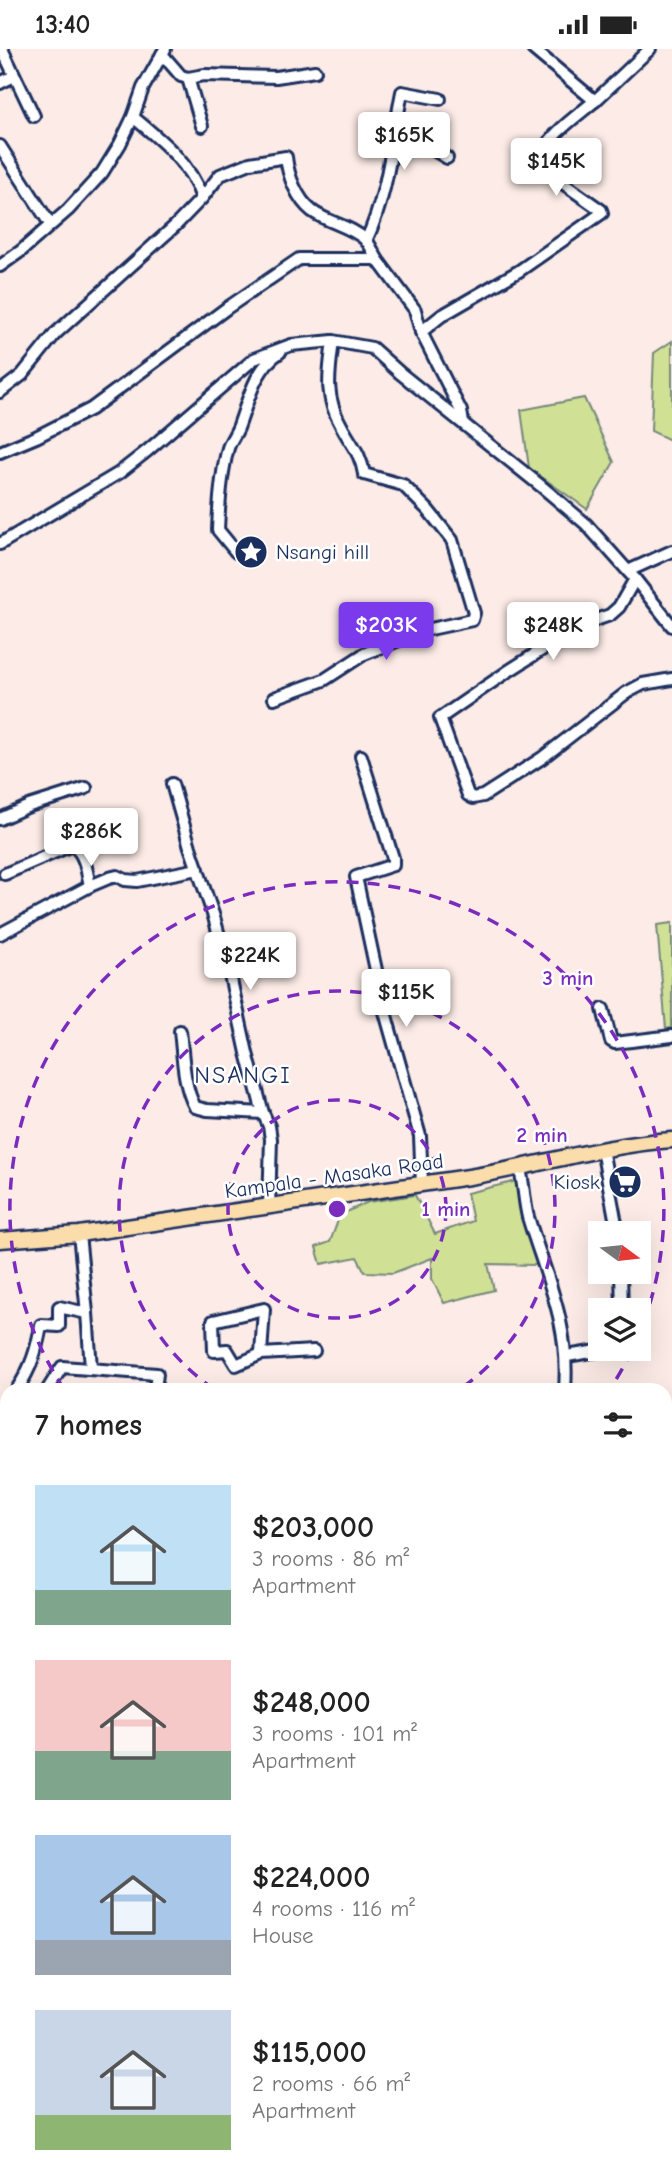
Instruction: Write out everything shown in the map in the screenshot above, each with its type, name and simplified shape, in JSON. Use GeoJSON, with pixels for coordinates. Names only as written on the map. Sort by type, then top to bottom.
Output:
{"type":"FeatureCollection","features":[{"type":"Feature","properties":{"kind":"main road","name":"Kampala - Masaka Road"},"geometry":{"type":"LineString","coordinates":[[0,1240],[79,1234],[269,1207],[520,1169],[636,1142],[672,1140]]}},
{"type":"Feature","properties":{"kind":"street"},"geometry":{"type":"LineString","coordinates":[[2,49],[34,116]]}},
{"type":"Feature","properties":{"kind":"street"},"geometry":{"type":"LineString","coordinates":[[533,49],[595,100]]}},
{"type":"Feature","properties":{"kind":"street"},"geometry":{"type":"LineString","coordinates":[[421,332],[440,316],[519,271],[602,213],[547,172],[540,157],[545,146],[573,118],[650,49]]}},
{"type":"Feature","properties":{"kind":"street"},"geometry":{"type":"LineString","coordinates":[[0,266],[68,210],[102,173],[133,117],[143,88],[163,51],[181,76],[188,78],[204,75],[276,77],[315,71]]}},
{"type":"Feature","properties":{"kind":"street"},"geometry":{"type":"LineString","coordinates":[[0,83],[14,76]]}},
{"type":"Feature","properties":{"kind":"street"},"geometry":{"type":"LineString","coordinates":[[188,78],[202,126]]}},
{"type":"Feature","properties":{"kind":"street"},"geometry":{"type":"LineString","coordinates":[[366,241],[376,220],[387,181],[402,92],[440,99]]}},
{"type":"Feature","properties":{"kind":"street"},"geometry":{"type":"LineString","coordinates":[[133,117],[175,153],[202,198]]}},
{"type":"Feature","properties":{"kind":"street"},"geometry":{"type":"LineString","coordinates":[[394,133],[427,146],[447,158]]}},
{"type":"Feature","properties":{"kind":"street"},"geometry":{"type":"LineString","coordinates":[[0,146],[50,224]]}},
{"type":"Feature","properties":{"kind":"street"},"geometry":{"type":"LineString","coordinates":[[0,392],[22,375],[55,334],[176,225],[220,175],[250,163],[286,157],[289,174],[296,189],[312,211],[351,230],[366,241],[415,310],[421,332],[461,411],[463,423]]}},
{"type":"Feature","properties":{"kind":"street"},"geometry":{"type":"LineString","coordinates":[[0,452],[91,409],[227,308],[299,259],[377,259]]}},
{"type":"Feature","properties":{"kind":"street"},"geometry":{"type":"LineString","coordinates":[[274,698],[324,680],[364,654],[421,631],[472,620],[474,613],[452,540],[403,485],[364,474],[362,458],[330,402],[328,380],[333,341]]}},
{"type":"Feature","properties":{"kind":"street"},"geometry":{"type":"LineString","coordinates":[[0,544],[118,473],[254,359],[291,345],[333,341],[372,348],[586,524],[632,575],[672,626]]}},
{"type":"Feature","properties":{"kind":"street"},"geometry":{"type":"LineString","coordinates":[[236,552],[218,530],[219,506],[229,446],[247,397],[260,373],[273,356],[291,345]]}},
{"type":"Feature","properties":{"kind":"street"},"geometry":{"type":"LineString","coordinates":[[672,551],[632,575],[619,607],[610,615],[581,625],[440,719],[468,795],[473,798],[482,796],[542,758],[626,693],[643,684],[672,679]]}},
{"type":"Feature","properties":{"kind":"street"},"geometry":{"type":"LineString","coordinates":[[361,756],[393,857],[393,865],[356,877],[385,1012],[419,1136],[422,1184]]}},
{"type":"Feature","properties":{"kind":"street"},"geometry":{"type":"LineString","coordinates":[[172,784],[231,980],[247,1053],[271,1139],[269,1207]]}},
{"type":"Feature","properties":{"kind":"street"},"geometry":{"type":"LineString","coordinates":[[0,819],[29,806],[86,788]]}},
{"type":"Feature","properties":{"kind":"street"},"geometry":{"type":"LineString","coordinates":[[5,874],[72,845],[82,856],[90,885]]}},
{"type":"Feature","properties":{"kind":"street"},"geometry":{"type":"LineString","coordinates":[[0,934],[90,885],[117,876],[137,881],[198,869]]}},
{"type":"Feature","properties":{"kind":"street"},"geometry":{"type":"LineString","coordinates":[[603,1009],[607,1031],[611,1041],[615,1043],[672,1036]]}},
{"type":"Feature","properties":{"kind":"street"},"geometry":{"type":"LineString","coordinates":[[180,1031],[185,1072],[195,1107],[263,1113]]}},
{"type":"Feature","properties":{"kind":"street"},"geometry":{"type":"LineString","coordinates":[[602,1149],[616,1221]]}},
{"type":"Feature","properties":{"kind":"street"},"geometry":{"type":"LineString","coordinates":[[520,1169],[528,1216],[550,1280],[563,1331],[567,1356],[565,1383]]}},
{"type":"Feature","properties":{"kind":"street"},"geometry":{"type":"LineString","coordinates":[[79,1234],[91,1368]]}},
{"type":"Feature","properties":{"kind":"street"},"geometry":{"type":"LineString","coordinates":[[21,1383],[37,1349],[41,1325],[59,1326],[59,1307],[87,1313]]}},
{"type":"Feature","properties":{"kind":"street"},"geometry":{"type":"LineString","coordinates":[[261,1354],[264,1309],[213,1321],[214,1350],[227,1350],[236,1365],[261,1354],[314,1351]]}},
{"type":"Feature","properties":{"kind":"street"},"geometry":{"type":"LineString","coordinates":[[567,1356],[588,1352]]}},
{"type":"Feature","properties":{"kind":"street"},"geometry":{"type":"LineString","coordinates":[[52,1383],[62,1367],[157,1374],[156,1383]]}},
{"type":"Feature","properties":{"kind":"green space"},"geometry":{"type":"Polygon","coordinates":[[[672,341],[672,441],[651,431],[654,353],[672,341]]]}},
{"type":"Feature","properties":{"kind":"green space"},"geometry":{"type":"Polygon","coordinates":[[[584,398],[614,462],[587,509],[529,468],[521,410],[584,398]]]}},
{"type":"Feature","properties":{"kind":"green space"},"geometry":{"type":"Polygon","coordinates":[[[672,923],[672,1028],[666,1029],[657,925],[672,923]]]}},
{"type":"Feature","properties":{"kind":"green space"},"geometry":{"type":"Polygon","coordinates":[[[521,1180],[535,1234],[536,1265],[488,1264],[494,1290],[444,1303],[432,1279],[432,1258],[393,1273],[365,1272],[357,1257],[321,1264],[316,1247],[330,1242],[340,1215],[368,1202],[415,1195],[435,1234],[473,1221],[467,1193],[521,1180]]]}},
{"type":"Feature","properties":{"kind":"place","name":"Nsangi hill"},"geometry":{"type":"Point","coordinates":[251,552]}},
{"type":"Feature","properties":{"kind":"place","name":"Kiosk"},"geometry":{"type":"Point","coordinates":[625,1182]}},
{"type":"Feature","properties":{"kind":"district","name":"NSANGI"},"geometry":{"type":"Point","coordinates":[243,1075]}}]}
